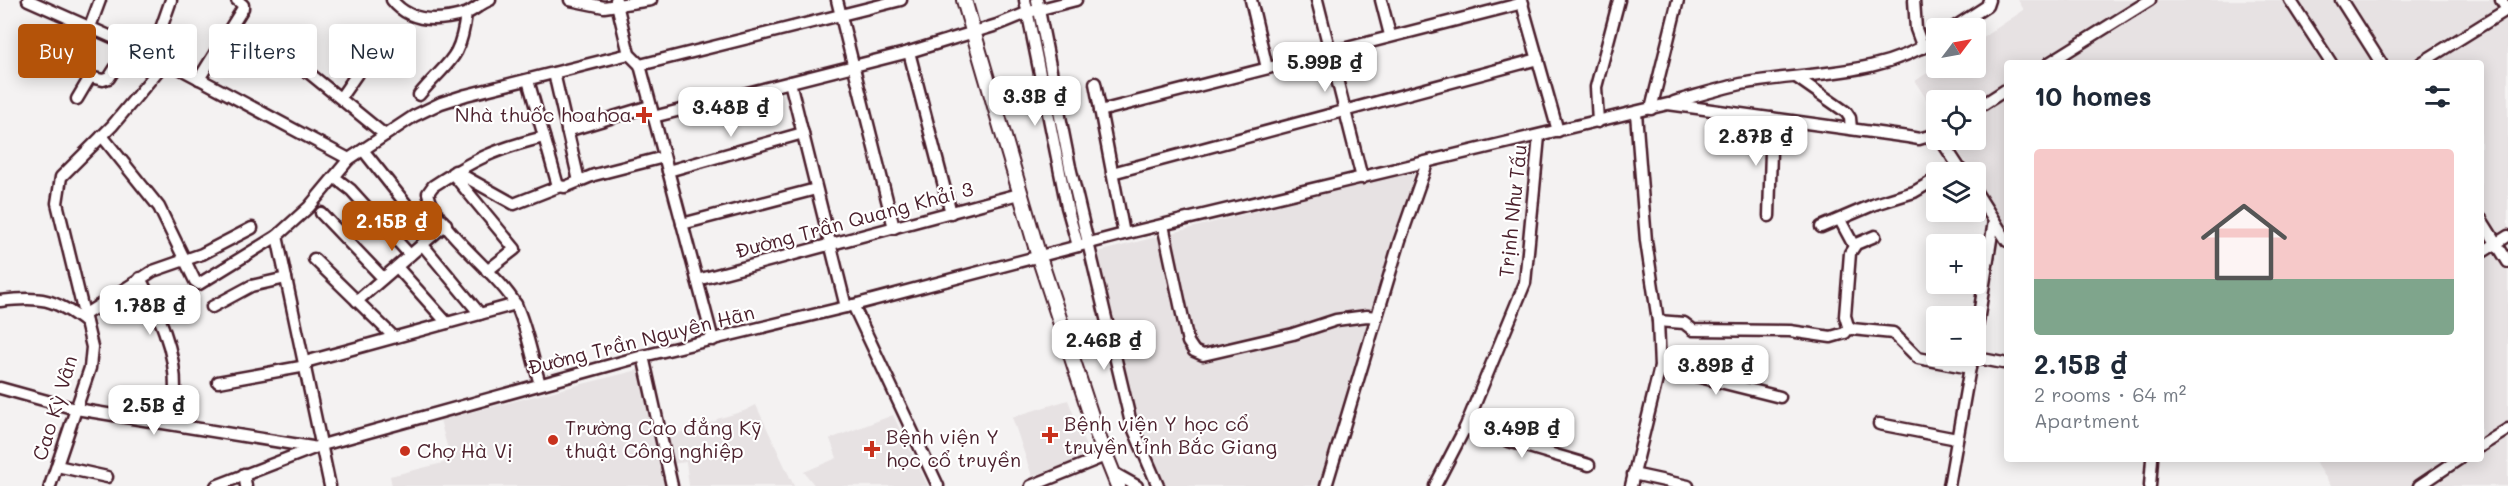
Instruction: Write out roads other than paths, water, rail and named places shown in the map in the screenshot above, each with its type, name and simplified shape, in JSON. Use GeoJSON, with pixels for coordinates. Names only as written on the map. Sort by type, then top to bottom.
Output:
{"type":"FeatureCollection","features":[{"type":"Feature","properties":{"kind":"main road"},"geometry":{"type":"LineString","coordinates":[[964,0],[975,32],[1019,194],[1118,486]]}},
{"type":"Feature","properties":{"kind":"street"},"geometry":{"type":"LineString","coordinates":[[28,0],[83,24]]}},
{"type":"Feature","properties":{"kind":"street"},"geometry":{"type":"LineString","coordinates":[[91,24],[100,0]]}},
{"type":"Feature","properties":{"kind":"street"},"geometry":{"type":"LineString","coordinates":[[163,24],[171,0]]}},
{"type":"Feature","properties":{"kind":"street"},"geometry":{"type":"LineString","coordinates":[[233,24],[243,8],[237,0]]}},
{"type":"Feature","properties":{"kind":"street"},"geometry":{"type":"LineString","coordinates":[[392,0],[401,12],[417,19],[437,19],[466,14],[490,0]]}},
{"type":"Feature","properties":{"kind":"street"},"geometry":{"type":"LineString","coordinates":[[570,0],[589,6],[651,0]]}},
{"type":"Feature","properties":{"kind":"street"},"geometry":{"type":"LineString","coordinates":[[837,0],[894,228]]}},
{"type":"Feature","properties":{"kind":"street"},"geometry":{"type":"LineString","coordinates":[[640,65],[901,0]]}},
{"type":"Feature","properties":{"kind":"street"},"geometry":{"type":"LineString","coordinates":[[1024,0],[1034,9],[1067,207],[1084,244],[1131,423],[1158,486]]}},
{"type":"Feature","properties":{"kind":"street"},"geometry":{"type":"LineString","coordinates":[[567,131],[855,66],[975,32],[1034,9],[1076,0]]}},
{"type":"Feature","properties":{"kind":"street"},"geometry":{"type":"LineString","coordinates":[[1251,0],[1267,68]]}},
{"type":"Feature","properties":{"kind":"street"},"geometry":{"type":"LineString","coordinates":[[1317,0],[1362,178]]}},
{"type":"Feature","properties":{"kind":"street"},"geometry":{"type":"LineString","coordinates":[[1381,0],[1390,35]]}},
{"type":"Feature","properties":{"kind":"street"},"geometry":{"type":"LineString","coordinates":[[1598,122],[1596,87],[1619,0]]}},
{"type":"Feature","properties":{"kind":"street"},"geometry":{"type":"LineString","coordinates":[[1651,109],[1678,0]]}},
{"type":"Feature","properties":{"kind":"street"},"geometry":{"type":"LineString","coordinates":[[1914,0],[1917,29],[1923,48]]}},
{"type":"Feature","properties":{"kind":"street"},"geometry":{"type":"LineString","coordinates":[[1968,18],[1987,6],[1989,0]]}},
{"type":"Feature","properties":{"kind":"street"},"geometry":{"type":"LineString","coordinates":[[2054,60],[2150,0]]}},
{"type":"Feature","properties":{"kind":"street"},"geometry":{"type":"LineString","coordinates":[[2290,0],[2329,60]]}},
{"type":"Feature","properties":{"kind":"street"},"geometry":{"type":"LineString","coordinates":[[2341,0],[2378,60]]}},
{"type":"Feature","properties":{"kind":"street"},"geometry":{"type":"LineString","coordinates":[[2426,60],[2508,10],[2501,0]]}},
{"type":"Feature","properties":{"kind":"street"},"geometry":{"type":"LineString","coordinates":[[1100,111],[1522,2],[1558,132]]}},
{"type":"Feature","properties":{"kind":"street"},"geometry":{"type":"LineString","coordinates":[[616,3],[629,54],[640,65],[713,340]]}},
{"type":"Feature","properties":{"kind":"street"},"geometry":{"type":"LineString","coordinates":[[419,95],[457,54],[463,39],[466,14]]}},
{"type":"Feature","properties":{"kind":"street","name":"Đường Trần Nguyên Hãn"},"geometry":{"type":"LineString","coordinates":[[216,486],[318,446],[643,356],[849,306],[1124,234],[1636,113],[1741,84],[1889,63],[1926,46]]}},
{"type":"Feature","properties":{"kind":"street"},"geometry":{"type":"LineString","coordinates":[[909,52],[951,213]]}},
{"type":"Feature","properties":{"kind":"street"},"geometry":{"type":"LineString","coordinates":[[102,136],[159,207],[184,260],[199,284],[277,236],[309,207],[349,159],[441,103],[629,54]]}},
{"type":"Feature","properties":{"kind":"street"},"geometry":{"type":"LineString","coordinates":[[1112,173],[1538,59]]}},
{"type":"Feature","properties":{"kind":"street"},"geometry":{"type":"LineString","coordinates":[[209,63],[199,79],[349,159]]}},
{"type":"Feature","properties":{"kind":"street"},"geometry":{"type":"LineString","coordinates":[[554,74],[579,181]]}},
{"type":"Feature","properties":{"kind":"street"},"geometry":{"type":"LineString","coordinates":[[77,99],[90,77],[103,80],[109,78]]}},
{"type":"Feature","properties":{"kind":"street"},"geometry":{"type":"LineString","coordinates":[[1796,77],[1845,112],[1850,118],[1851,129]]}},
{"type":"Feature","properties":{"kind":"street","name":"Cao Kỳ Vân"},"geometry":{"type":"LineString","coordinates":[[50,486],[90,368],[92,347],[57,203],[57,189],[61,177],[71,164],[102,136],[151,78]]}},
{"type":"Feature","properties":{"kind":"street"},"geometry":{"type":"LineString","coordinates":[[316,78],[385,135]]}},
{"type":"Feature","properties":{"kind":"street"},"geometry":{"type":"LineString","coordinates":[[341,97],[354,78]]}},
{"type":"Feature","properties":{"kind":"street"},"geometry":{"type":"LineString","coordinates":[[528,80],[556,182],[560,186]]}},
{"type":"Feature","properties":{"kind":"street"},"geometry":{"type":"LineString","coordinates":[[790,82],[829,244],[849,306],[938,486]]}},
{"type":"Feature","properties":{"kind":"street"},"geometry":{"type":"LineString","coordinates":[[1095,83],[1124,234]]}},
{"type":"Feature","properties":{"kind":"street"},"geometry":{"type":"LineString","coordinates":[[1986,103],[2004,91]]}},
{"type":"Feature","properties":{"kind":"street"},"geometry":{"type":"LineString","coordinates":[[1668,104],[1919,138],[1926,136]]}},
{"type":"Feature","properties":{"kind":"street"},"geometry":{"type":"LineString","coordinates":[[1631,486],[1652,410],[1660,367],[1658,321],[1646,241],[1636,113]]}},
{"type":"Feature","properties":{"kind":"street"},"geometry":{"type":"LineString","coordinates":[[1769,216],[1772,118]]}},
{"type":"Feature","properties":{"kind":"street"},"geometry":{"type":"LineString","coordinates":[[668,171],[803,133]]}},
{"type":"Feature","properties":{"kind":"street","name":"Trịnh Như Tấu"},"geometry":{"type":"LineString","coordinates":[[1435,486],[1465,428],[1525,283],[1539,136]]}},
{"type":"Feature","properties":{"kind":"street"},"geometry":{"type":"LineString","coordinates":[[540,384],[516,304],[444,223],[430,203],[428,193],[433,186],[454,172],[500,147],[544,137]]}},
{"type":"Feature","properties":{"kind":"street"},"geometry":{"type":"LineString","coordinates":[[363,150],[421,223],[444,223]]}},
{"type":"Feature","properties":{"kind":"street"},"geometry":{"type":"LineString","coordinates":[[454,172],[514,204],[560,186],[664,157]]}},
{"type":"Feature","properties":{"kind":"street"},"geometry":{"type":"LineString","coordinates":[[1326,486],[1376,317],[1427,163]]}},
{"type":"Feature","properties":{"kind":"street"},"geometry":{"type":"LineString","coordinates":[[454,172],[515,249],[487,271]]}},
{"type":"Feature","properties":{"kind":"street"},"geometry":{"type":"LineString","coordinates":[[334,177],[351,190],[410,255]]}},
{"type":"Feature","properties":{"kind":"street"},"geometry":{"type":"LineString","coordinates":[[1821,227],[1875,204],[1914,192],[1926,185]]}},
{"type":"Feature","properties":{"kind":"street"},"geometry":{"type":"LineString","coordinates":[[682,224],[816,189]]}},
{"type":"Feature","properties":{"kind":"street","name":"Đường Trần Quang Khải 3"},"geometry":{"type":"LineString","coordinates":[[697,280],[1019,194]]}},
{"type":"Feature","properties":{"kind":"street"},"geometry":{"type":"LineString","coordinates":[[1986,208],[2004,237]]}},
{"type":"Feature","properties":{"kind":"street"},"geometry":{"type":"LineString","coordinates":[[321,213],[383,278]]}},
{"type":"Feature","properties":{"kind":"street"},"geometry":{"type":"LineString","coordinates":[[1840,220],[1854,246]]}},
{"type":"Feature","properties":{"kind":"street"},"geometry":{"type":"LineString","coordinates":[[1980,306],[1994,221]]}},
{"type":"Feature","properties":{"kind":"street"},"geometry":{"type":"LineString","coordinates":[[357,301],[444,223]]}},
{"type":"Feature","properties":{"kind":"street"},"geometry":{"type":"LineString","coordinates":[[2484,224],[2508,262]]}},
{"type":"Feature","properties":{"kind":"street"},"geometry":{"type":"LineString","coordinates":[[1163,225],[1188,342],[1194,351],[1203,355],[1224,352],[1336,320],[1376,317]]}},
{"type":"Feature","properties":{"kind":"street"},"geometry":{"type":"LineString","coordinates":[[0,301],[37,298],[53,301],[85,319],[140,279],[166,265],[217,247],[252,228]]}},
{"type":"Feature","properties":{"kind":"street"},"geometry":{"type":"LineString","coordinates":[[277,236],[305,364],[318,446],[330,486]]}},
{"type":"Feature","properties":{"kind":"street"},"geometry":{"type":"LineString","coordinates":[[1850,327],[1845,316],[1850,253],[1854,246],[1875,236]]}},
{"type":"Feature","properties":{"kind":"street"},"geometry":{"type":"LineString","coordinates":[[2484,251],[2508,236]]}},
{"type":"Feature","properties":{"kind":"street"},"geometry":{"type":"LineString","coordinates":[[422,244],[480,314]]}},
{"type":"Feature","properties":{"kind":"street"},"geometry":{"type":"LineString","coordinates":[[314,259],[394,337]]}},
{"type":"Feature","properties":{"kind":"street"},"geometry":{"type":"LineString","coordinates":[[396,267],[447,323]]}},
{"type":"Feature","properties":{"kind":"street"},"geometry":{"type":"LineString","coordinates":[[212,307],[251,286],[286,278]]}},
{"type":"Feature","properties":{"kind":"street"},"geometry":{"type":"LineString","coordinates":[[140,279],[161,322],[172,356],[175,390]]}},
{"type":"Feature","properties":{"kind":"street"},"geometry":{"type":"LineString","coordinates":[[218,382],[305,364],[516,304]]}},
{"type":"Feature","properties":{"kind":"street"},"geometry":{"type":"LineString","coordinates":[[1658,321],[1684,323],[1693,330],[1790,331],[1831,337],[1845,333],[1850,327]]}},
{"type":"Feature","properties":{"kind":"street"},"geometry":{"type":"LineString","coordinates":[[1850,327],[1893,333],[1918,358],[1926,358]]}},
{"type":"Feature","properties":{"kind":"street"},"geometry":{"type":"LineString","coordinates":[[643,356],[672,486]]}},
{"type":"Feature","properties":{"kind":"street"},"geometry":{"type":"LineString","coordinates":[[1986,361],[2003,363]]}},
{"type":"Feature","properties":{"kind":"street"},"geometry":{"type":"LineString","coordinates":[[1948,486],[1970,366]]}},
{"type":"Feature","properties":{"kind":"street"},"geometry":{"type":"LineString","coordinates":[[1660,367],[1779,397]]}},
{"type":"Feature","properties":{"kind":"street"},"geometry":{"type":"LineString","coordinates":[[0,388],[76,409],[318,446]]}},
{"type":"Feature","properties":{"kind":"street"},"geometry":{"type":"LineString","coordinates":[[1879,424],[1957,439]]}},
{"type":"Feature","properties":{"kind":"street"},"geometry":{"type":"LineString","coordinates":[[1465,428],[1588,465]]}},
{"type":"Feature","properties":{"kind":"street"},"geometry":{"type":"LineString","coordinates":[[2484,444],[2508,429]]}},
{"type":"Feature","properties":{"kind":"street"},"geometry":{"type":"LineString","coordinates":[[1031,486],[1106,456]]}},
{"type":"Feature","properties":{"kind":"street"},"geometry":{"type":"LineString","coordinates":[[2150,486],[2152,462]]}},
{"type":"Feature","properties":{"kind":"street"},"geometry":{"type":"LineString","coordinates":[[2419,486],[2455,462]]}},
{"type":"Feature","properties":{"kind":"street"},"geometry":{"type":"LineString","coordinates":[[57,466],[107,477]]}},
{"type":"Feature","properties":{"kind":"street"},"geometry":{"type":"LineString","coordinates":[[1112,472],[1137,486]]}},
{"type":"Feature","properties":{"kind":"street"},"geometry":{"type":"LineString","coordinates":[[244,474],[246,486]]}},
{"type":"Feature","properties":{"kind":"street"},"geometry":{"type":"LineString","coordinates":[[1633,474],[1688,486]]}},
{"type":"Feature","properties":{"kind":"place","name":"Nhà thuốc hoahoa"},"geometry":{"type":"Point","coordinates":[644,115]}},
{"type":"Feature","properties":{"kind":"place","name":"Bệnh viện Y học cổ truyền tỉnh Bắc Giang"},"geometry":{"type":"Point","coordinates":[1050,435]}},
{"type":"Feature","properties":{"kind":"place","name":"Trường Cao đẳng Kỹ thuật Công nghiệp"},"geometry":{"type":"Point","coordinates":[553,440]}},
{"type":"Feature","properties":{"kind":"place","name":"Bệnh viện Y học cổ truyền"},"geometry":{"type":"Point","coordinates":[872,449]}},
{"type":"Feature","properties":{"kind":"place","name":"Chợ Hà Vị"},"geometry":{"type":"Point","coordinates":[405,451]}}]}
